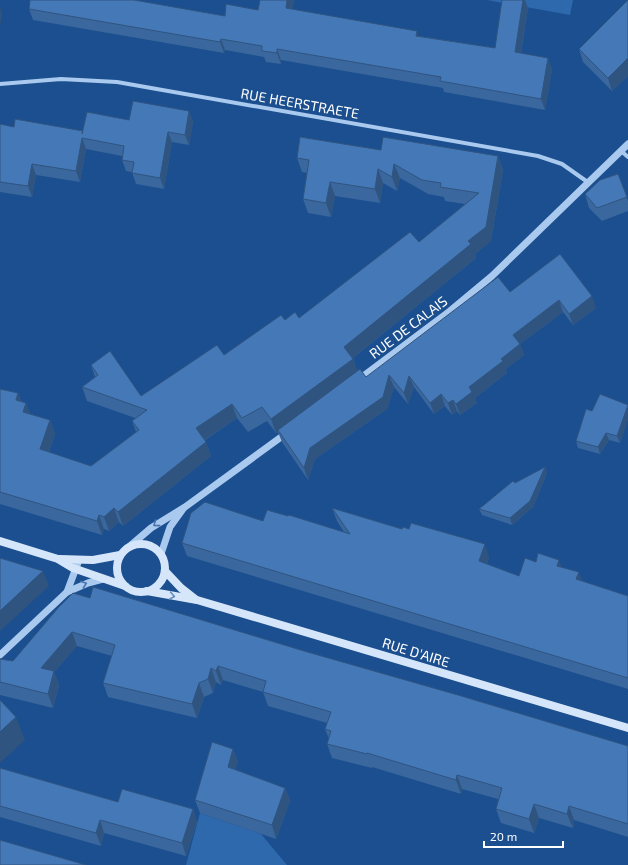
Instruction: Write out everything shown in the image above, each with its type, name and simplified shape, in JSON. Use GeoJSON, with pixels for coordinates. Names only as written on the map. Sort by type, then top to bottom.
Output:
{"type":"FeatureCollection","features":[{"type":"Feature","properties":{"kind":"main road"},"geometry":{"type":"LineString","coordinates":[[0,541],[58,559],[76,569],[136,591],[147,591],[159,583],[165,571],[161,554],[155,548],[147,544],[130,546],[120,555],[97,559],[58,559]]}},
{"type":"Feature","properties":{"kind":"main road"},"geometry":{"type":"LineString","coordinates":[[120,555],[117,570],[119,577],[126,587]]}},
{"type":"Feature","properties":{"kind":"main road","name":"RUE D'AIRE"},"geometry":{"type":"LineString","coordinates":[[165,571],[180,588],[197,600]]}},
{"type":"Feature","properties":{"kind":"main road","name":"RUE D'AIRE"},"geometry":{"type":"LineString","coordinates":[[147,591],[197,600],[628,728]]}},
{"type":"Feature","properties":{"kind":"street","name":"RUE HEERSTRAETE"},"geometry":{"type":"LineString","coordinates":[[0,84],[61,79],[117,82],[538,156],[562,164],[589,183]]}},
{"type":"Feature","properties":{"kind":"street","name":"RUE DE CALAIS"},"geometry":{"type":"LineString","coordinates":[[349,387],[472,294],[514,256],[628,144]]}},
{"type":"Feature","properties":{"kind":"street"},"geometry":{"type":"LineString","coordinates":[[620,151],[628,157]]}},
{"type":"Feature","properties":{"kind":"street"},"geometry":{"type":"LineString","coordinates":[[130,546],[163,519],[185,507],[292,428]]}},
{"type":"Feature","properties":{"kind":"street"},"geometry":{"type":"LineString","coordinates":[[161,554],[170,527],[185,507]]}},
{"type":"Feature","properties":{"kind":"street"},"geometry":{"type":"LineString","coordinates":[[67,592],[79,560]]}},
{"type":"Feature","properties":{"kind":"street"},"geometry":{"type":"LineString","coordinates":[[0,655],[67,592],[88,582],[103,578]]}},
{"type":"Feature","properties":{"kind":"shaded area"},"geometry":{"type":"Polygon","coordinates":[[[487,0],[573,0],[570,15],[487,0]]]}},
{"type":"Feature","properties":{"kind":"shaded area"},"geometry":{"type":"Polygon","coordinates":[[[200,813],[261,834],[287,865],[186,865],[200,813]]]}},
{"type":"Feature","properties":{"kind":"building"},"geometry":{"type":"Polygon","coordinates":[[[30,0],[134,0],[225,16],[226,4],[258,10],[260,0],[287,0],[286,8],[417,31],[416,36],[495,48],[502,0],[523,0],[515,52],[548,58],[541,99],[440,81],[441,77],[277,49],[277,53],[262,51],[262,46],[221,39],[220,42],[29,9],[30,0]]]}},
{"type":"Feature","properties":{"kind":"building"},"geometry":{"type":"Polygon","coordinates":[[[628,0],[628,58],[608,78],[579,49],[628,0]]]}},
{"type":"Feature","properties":{"kind":"building"},"geometry":{"type":"Polygon","coordinates":[[[133,101],[189,111],[185,135],[168,132],[160,178],[132,173],[134,162],[122,160],[124,146],[82,138],[76,171],[32,164],[28,186],[0,182],[0,124],[14,127],[15,119],[83,131],[87,112],[129,120],[133,101]]]}},
{"type":"Feature","properties":{"kind":"building"},"geometry":{"type":"Polygon","coordinates":[[[300,137],[381,150],[383,137],[498,156],[486,227],[468,241],[471,244],[344,347],[353,359],[271,419],[262,407],[242,418],[232,404],[196,428],[206,442],[118,512],[114,508],[104,517],[99,515],[97,521],[0,492],[0,389],[18,393],[16,400],[26,403],[23,412],[50,420],[40,449],[91,466],[139,430],[132,421],[147,410],[82,387],[98,375],[91,365],[110,351],[141,396],[217,345],[224,355],[281,315],[285,320],[295,312],[299,318],[410,232],[419,242],[479,193],[440,187],[441,183],[422,180],[394,164],[392,177],[378,169],[375,189],[330,182],[326,203],[303,199],[309,160],[297,158],[300,137]]]}},
{"type":"Feature","properties":{"kind":"building"},"geometry":{"type":"Polygon","coordinates":[[[618,174],[627,197],[597,208],[585,194],[600,180],[618,174]]]}},
{"type":"Feature","properties":{"kind":"building"},"geometry":{"type":"Polygon","coordinates":[[[560,254],[592,296],[569,314],[559,300],[513,335],[520,344],[501,359],[503,361],[469,387],[472,392],[456,404],[453,400],[448,403],[441,394],[430,403],[409,376],[404,393],[389,375],[383,397],[310,448],[304,468],[278,430],[360,369],[366,377],[498,277],[510,292],[560,254]]]}},
{"type":"Feature","properties":{"kind":"building"},"geometry":{"type":"Polygon","coordinates":[[[600,394],[628,405],[617,436],[606,433],[598,447],[576,441],[586,409],[592,411],[600,394]]]}},
{"type":"Feature","properties":{"kind":"building"},"geometry":{"type":"Polygon","coordinates":[[[545,467],[530,501],[510,518],[479,509],[513,481],[515,483],[545,467]]]}},
{"type":"Feature","properties":{"kind":"building"},"geometry":{"type":"Polygon","coordinates":[[[205,502],[263,521],[267,510],[289,515],[350,534],[332,508],[402,529],[403,527],[409,529],[411,523],[485,544],[479,561],[519,576],[525,558],[536,562],[538,553],[559,560],[557,566],[579,572],[576,579],[628,596],[628,678],[182,543],[191,513],[205,502]]]}},
{"type":"Feature","properties":{"kind":"building"},"geometry":{"type":"Polygon","coordinates":[[[0,558],[43,571],[0,611],[0,558]]]}},
{"type":"Feature","properties":{"kind":"building"},"geometry":{"type":"Polygon","coordinates":[[[93,587],[304,651],[628,746],[628,824],[569,806],[567,814],[534,804],[529,819],[496,809],[502,788],[457,775],[456,780],[367,753],[327,744],[331,731],[325,729],[331,712],[263,692],[266,681],[218,666],[216,671],[211,668],[208,679],[199,683],[192,704],[103,683],[115,645],[72,632],[41,668],[54,671],[48,694],[0,682],[0,659],[13,661],[58,608],[73,593],[90,598],[93,587]]]}},
{"type":"Feature","properties":{"kind":"building"},"geometry":{"type":"Polygon","coordinates":[[[0,700],[16,717],[0,732],[0,700]]]}},
{"type":"Feature","properties":{"kind":"building"},"geometry":{"type":"Polygon","coordinates":[[[212,742],[233,749],[228,767],[285,788],[272,825],[195,800],[212,742]]]}},
{"type":"Feature","properties":{"kind":"building"},"geometry":{"type":"Polygon","coordinates":[[[0,768],[118,802],[122,789],[193,809],[182,843],[100,820],[96,833],[0,806],[0,768]]]}},
{"type":"Feature","properties":{"kind":"building"},"geometry":{"type":"Polygon","coordinates":[[[0,840],[86,865],[0,865],[0,840]]]}}]}
